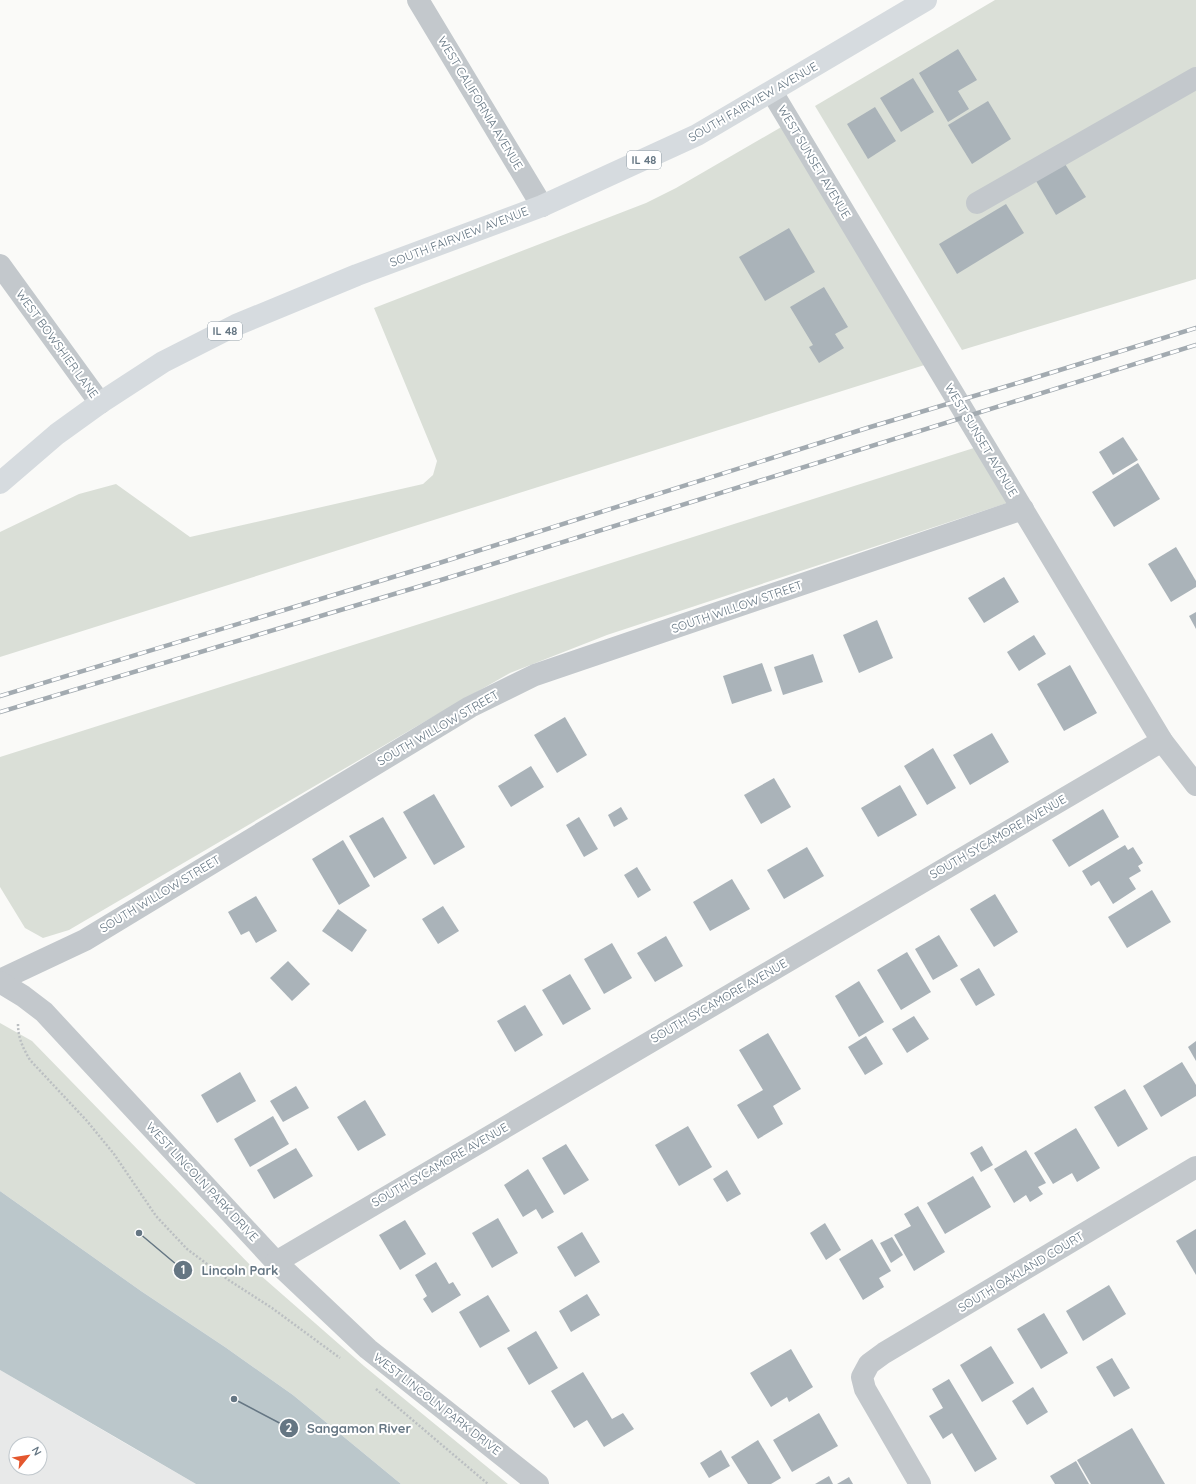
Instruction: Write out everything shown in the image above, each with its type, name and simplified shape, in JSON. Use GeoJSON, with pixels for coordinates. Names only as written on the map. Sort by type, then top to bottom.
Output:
{"type":"FeatureCollection","features":[{"type":"Feature","properties":{"kind":"main road","name":"SOUTH FAIRVIEW AVENUE"},"geometry":{"type":"LineString","coordinates":[[0,483],[57,434],[100,402],[163,362],[236,325],[357,275],[542,206],[697,135],[772,92],[915,3]]}},
{"type":"Feature","properties":{"kind":"street","name":"WEST CALIFORNIA AVENUE"},"geometry":{"type":"LineString","coordinates":[[418,0],[542,206]]}},
{"type":"Feature","properties":{"kind":"street"},"geometry":{"type":"LineString","coordinates":[[977,203],[1196,78]]}},
{"type":"Feature","properties":{"kind":"street","name":"WEST SUNSET AVENUE"},"geometry":{"type":"LineString","coordinates":[[772,92],[1162,741],[1196,784]]}},
{"type":"Feature","properties":{"kind":"street","name":"WEST BOWSHIER LANE"},"geometry":{"type":"LineString","coordinates":[[0,265],[100,402]]}},
{"type":"Feature","properties":{"kind":"street","name":"SOUTH WILLOW STREET"},"geometry":{"type":"LineString","coordinates":[[0,981],[85,940],[470,707],[535,675],[1023,509]]}},
{"type":"Feature","properties":{"kind":"street","name":"SOUTH SYCAMORE AVENUE"},"geometry":{"type":"LineString","coordinates":[[276,1262],[1162,741]]}},
{"type":"Feature","properties":{"kind":"street","name":"WEST LINCOLN PARK DRIVE"},"geometry":{"type":"LineString","coordinates":[[0,981],[44,1012],[276,1262],[368,1349],[538,1484]]}},
{"type":"Feature","properties":{"kind":"street","name":"SOUTH OAKLAND COURT"},"geometry":{"type":"LineString","coordinates":[[920,1484],[864,1389],[862,1377],[869,1364],[884,1353],[1196,1167]]}},
{"type":"Feature","properties":{"kind":"path"},"geometry":{"type":"LineString","coordinates":[[19,1019],[19,1035],[23,1049],[30,1060],[87,1121],[114,1154],[156,1216],[187,1249],[227,1279],[272,1308],[328,1348],[345,1363]]}},
{"type":"Feature","properties":{"kind":"path"},"geometry":{"type":"LineString","coordinates":[[375,1388],[488,1484]]}},
{"type":"Feature","properties":{"kind":"shaded area"},"geometry":{"type":"Polygon","coordinates":[[[995,0],[1196,0],[1196,279],[962,350],[815,106],[995,0]]]}},
{"type":"Feature","properties":{"kind":"shaded area"},"geometry":{"type":"Polygon","coordinates":[[[790,122],[934,362],[0,657],[0,532],[79,494],[116,484],[190,537],[423,484],[433,475],[437,461],[374,308],[646,203],[676,188],[790,122]]]}},
{"type":"Feature","properties":{"kind":"shaded area"},"geometry":{"type":"Polygon","coordinates":[[[977,447],[1010,502],[607,635],[510,673],[69,930],[43,938],[25,928],[0,887],[0,757],[977,447]]]}},
{"type":"Feature","properties":{"kind":"shaded area"},"geometry":{"type":"Polygon","coordinates":[[[0,1023],[32,1041],[259,1274],[364,1366],[508,1484],[401,1484],[293,1395],[225,1347],[141,1291],[0,1191],[0,1023]]]}},
{"type":"Feature","properties":{"kind":"shaded area"},"geometry":{"type":"Polygon","coordinates":[[[0,1191],[141,1291],[225,1347],[293,1395],[401,1484],[196,1484],[0,1370],[0,1191]]]}},
{"type":"Feature","properties":{"kind":"shaded area"},"geometry":{"type":"Polygon","coordinates":[[[0,1370],[123,1442],[196,1484],[0,1484],[0,1370]]]}},
{"type":"Feature","properties":{"kind":"building"},"geometry":{"type":"Polygon","coordinates":[[[958,49],[977,80],[958,91],[969,109],[948,122],[919,73],[958,49]]]}},
{"type":"Feature","properties":{"kind":"building"},"geometry":{"type":"Polygon","coordinates":[[[913,78],[934,112],[901,132],[880,98],[913,78]]]}},
{"type":"Feature","properties":{"kind":"building"},"geometry":{"type":"Polygon","coordinates":[[[988,101],[1011,139],[972,164],[948,125],[988,101]]]}},
{"type":"Feature","properties":{"kind":"building"},"geometry":{"type":"Polygon","coordinates":[[[875,107],[896,141],[868,159],[847,124],[875,107]]]}},
{"type":"Feature","properties":{"kind":"building"},"geometry":{"type":"Polygon","coordinates":[[[1065,164],[1086,197],[1056,215],[1036,181],[1065,164]]]}},
{"type":"Feature","properties":{"kind":"building"},"geometry":{"type":"Polygon","coordinates":[[[1006,204],[1024,233],[957,274],[939,244],[1006,204]]]}},
{"type":"Feature","properties":{"kind":"building"},"geometry":{"type":"Polygon","coordinates":[[[789,228],[815,272],[765,301],[739,257],[789,228]]]}},
{"type":"Feature","properties":{"kind":"building"},"geometry":{"type":"Polygon","coordinates":[[[824,287],[848,327],[835,334],[844,348],[819,363],[809,347],[813,345],[790,307],[824,287]]]}},
{"type":"Feature","properties":{"kind":"building"},"geometry":{"type":"Polygon","coordinates":[[[1123,437],[1138,460],[1113,475],[1099,452],[1123,437]]]}},
{"type":"Feature","properties":{"kind":"building"},"geometry":{"type":"Polygon","coordinates":[[[1138,463],[1160,499],[1114,527],[1092,492],[1138,463]]]}},
{"type":"Feature","properties":{"kind":"building"},"geometry":{"type":"Polygon","coordinates":[[[1176,547],[1196,581],[1196,587],[1171,602],[1148,564],[1176,547]]]}},
{"type":"Feature","properties":{"kind":"building"},"geometry":{"type":"Polygon","coordinates":[[[1004,577],[1019,602],[984,623],[968,598],[1004,577]]]}},
{"type":"Feature","properties":{"kind":"building"},"geometry":{"type":"Polygon","coordinates":[[[1196,612],[1196,629],[1189,616],[1196,612]]]}},
{"type":"Feature","properties":{"kind":"building"},"geometry":{"type":"Polygon","coordinates":[[[877,620],[893,658],[859,673],[843,635],[877,620]]]}},
{"type":"Feature","properties":{"kind":"building"},"geometry":{"type":"Polygon","coordinates":[[[1034,635],[1046,654],[1019,671],[1007,652],[1034,635]]]}},
{"type":"Feature","properties":{"kind":"building"},"geometry":{"type":"Polygon","coordinates":[[[813,654],[823,682],[783,695],[774,667],[813,654]]]}},
{"type":"Feature","properties":{"kind":"building"},"geometry":{"type":"Polygon","coordinates":[[[762,663],[772,691],[732,704],[723,676],[762,663]]]}},
{"type":"Feature","properties":{"kind":"building"},"geometry":{"type":"Polygon","coordinates":[[[1070,665],[1097,713],[1064,731],[1037,684],[1070,665]]]}},
{"type":"Feature","properties":{"kind":"building"},"geometry":{"type":"Polygon","coordinates":[[[565,717],[587,755],[557,773],[534,735],[565,717]]]}},
{"type":"Feature","properties":{"kind":"building"},"geometry":{"type":"Polygon","coordinates":[[[992,733],[1009,762],[970,785],[953,755],[992,733]]]}},
{"type":"Feature","properties":{"kind":"building"},"geometry":{"type":"Polygon","coordinates":[[[933,748],[956,788],[927,805],[904,766],[933,748]]]}},
{"type":"Feature","properties":{"kind":"building"},"geometry":{"type":"Polygon","coordinates":[[[531,766],[544,787],[511,807],[498,786],[531,766]]]}},
{"type":"Feature","properties":{"kind":"building"},"geometry":{"type":"Polygon","coordinates":[[[774,778],[791,807],[761,824],[744,795],[774,778]]]}},
{"type":"Feature","properties":{"kind":"building"},"geometry":{"type":"Polygon","coordinates":[[[900,785],[917,815],[878,837],[861,808],[900,785]]]}},
{"type":"Feature","properties":{"kind":"building"},"geometry":{"type":"Polygon","coordinates":[[[434,794],[465,847],[434,865],[403,812],[434,794]]]}},
{"type":"Feature","properties":{"kind":"building"},"geometry":{"type":"Polygon","coordinates":[[[621,807],[628,819],[614,827],[608,815],[621,807]]]}},
{"type":"Feature","properties":{"kind":"building"},"geometry":{"type":"Polygon","coordinates":[[[1103,809],[1119,837],[1069,867],[1052,840],[1103,809]]]}},
{"type":"Feature","properties":{"kind":"building"},"geometry":{"type":"Polygon","coordinates":[[[383,817],[407,858],[374,878],[349,836],[383,817]]]}},
{"type":"Feature","properties":{"kind":"building"},"geometry":{"type":"Polygon","coordinates":[[[579,817],[598,849],[584,857],[566,825],[579,817]]]}},
{"type":"Feature","properties":{"kind":"building"},"geometry":{"type":"Polygon","coordinates":[[[343,840],[370,886],[339,905],[312,859],[343,840]]]}},
{"type":"Feature","properties":{"kind":"building"},"geometry":{"type":"Polygon","coordinates":[[[1125,845],[1128,850],[1133,847],[1143,863],[1138,866],[1141,871],[1129,878],[1136,889],[1113,904],[1099,881],[1091,886],[1082,871],[1125,845]]]}},
{"type":"Feature","properties":{"kind":"building"},"geometry":{"type":"Polygon","coordinates":[[[807,847],[824,876],[784,899],[767,870],[807,847]]]}},
{"type":"Feature","properties":{"kind":"building"},"geometry":{"type":"Polygon","coordinates":[[[637,867],[651,890],[638,898],[624,875],[637,867]]]}},
{"type":"Feature","properties":{"kind":"building"},"geometry":{"type":"Polygon","coordinates":[[[732,879],[750,909],[710,931],[693,902],[732,879]]]}},
{"type":"Feature","properties":{"kind":"building"},"geometry":{"type":"Polygon","coordinates":[[[1152,890],[1171,922],[1127,948],[1108,917],[1152,890]]]}},
{"type":"Feature","properties":{"kind":"building"},"geometry":{"type":"Polygon","coordinates":[[[995,894],[1018,932],[994,947],[970,909],[995,894]]]}},
{"type":"Feature","properties":{"kind":"building"},"geometry":{"type":"Polygon","coordinates":[[[256,896],[277,931],[256,943],[249,931],[241,935],[228,912],[256,896]]]}},
{"type":"Feature","properties":{"kind":"building"},"geometry":{"type":"Polygon","coordinates":[[[443,906],[459,931],[438,944],[422,919],[443,906]]]}},
{"type":"Feature","properties":{"kind":"building"},"geometry":{"type":"Polygon","coordinates":[[[338,909],[367,930],[352,952],[322,931],[338,909]]]}},
{"type":"Feature","properties":{"kind":"building"},"geometry":{"type":"Polygon","coordinates":[[[939,935],[958,966],[933,980],[915,949],[939,935]]]}},
{"type":"Feature","properties":{"kind":"building"},"geometry":{"type":"Polygon","coordinates":[[[666,936],[683,966],[655,982],[637,953],[666,936]]]}},
{"type":"Feature","properties":{"kind":"building"},"geometry":{"type":"Polygon","coordinates":[[[612,943],[632,978],[604,994],[584,959],[612,943]]]}},
{"type":"Feature","properties":{"kind":"building"},"geometry":{"type":"Polygon","coordinates":[[[907,952],[931,992],[901,1010],[877,970],[907,952]]]}},
{"type":"Feature","properties":{"kind":"building"},"geometry":{"type":"Polygon","coordinates":[[[288,961],[310,984],[292,1001],[270,978],[288,961]]]}},
{"type":"Feature","properties":{"kind":"building"},"geometry":{"type":"Polygon","coordinates":[[[979,968],[995,995],[976,1006],[960,979],[979,968]]]}},
{"type":"Feature","properties":{"kind":"building"},"geometry":{"type":"Polygon","coordinates":[[[570,974],[591,1009],[563,1025],[542,990],[570,974]]]}},
{"type":"Feature","properties":{"kind":"building"},"geometry":{"type":"Polygon","coordinates":[[[859,981],[884,1022],[859,1037],[835,996],[859,981]]]}},
{"type":"Feature","properties":{"kind":"building"},"geometry":{"type":"Polygon","coordinates":[[[525,1005],[543,1035],[515,1052],[497,1021],[525,1005]]]}},
{"type":"Feature","properties":{"kind":"building"},"geometry":{"type":"Polygon","coordinates":[[[914,1016],[929,1039],[907,1053],[892,1029],[914,1016]]]}},
{"type":"Feature","properties":{"kind":"building"},"geometry":{"type":"Polygon","coordinates":[[[768,1033],[801,1089],[773,1106],[783,1124],[758,1139],[737,1105],[763,1090],[739,1050],[768,1033]]]}},
{"type":"Feature","properties":{"kind":"building"},"geometry":{"type":"Polygon","coordinates":[[[866,1036],[883,1064],[865,1075],[848,1047],[866,1036]]]}},
{"type":"Feature","properties":{"kind":"building"},"geometry":{"type":"Polygon","coordinates":[[[1196,1041],[1196,1061],[1188,1047],[1196,1041]]]}},
{"type":"Feature","properties":{"kind":"building"},"geometry":{"type":"Polygon","coordinates":[[[1182,1062],[1196,1085],[1196,1096],[1161,1117],[1143,1086],[1182,1062]]]}},
{"type":"Feature","properties":{"kind":"building"},"geometry":{"type":"Polygon","coordinates":[[[240,1072],[256,1101],[217,1123],[201,1095],[240,1072]]]}},
{"type":"Feature","properties":{"kind":"building"},"geometry":{"type":"Polygon","coordinates":[[[296,1086],[309,1108],[283,1122],[270,1101],[296,1086]]]}},
{"type":"Feature","properties":{"kind":"building"},"geometry":{"type":"Polygon","coordinates":[[[1125,1089],[1148,1129],[1118,1147],[1094,1107],[1125,1089]]]}},
{"type":"Feature","properties":{"kind":"building"},"geometry":{"type":"Polygon","coordinates":[[[365,1100],[386,1135],[358,1151],[337,1117],[365,1100]]]}},
{"type":"Feature","properties":{"kind":"building"},"geometry":{"type":"Polygon","coordinates":[[[273,1116],[289,1144],[250,1167],[234,1139],[273,1116]]]}},
{"type":"Feature","properties":{"kind":"building"},"geometry":{"type":"Polygon","coordinates":[[[688,1126],[712,1167],[679,1186],[655,1145],[688,1126]]]}},
{"type":"Feature","properties":{"kind":"building"},"geometry":{"type":"Polygon","coordinates":[[[1076,1128],[1100,1168],[1077,1182],[1072,1173],[1053,1184],[1034,1153],[1076,1128]]]}},
{"type":"Feature","properties":{"kind":"building"},"geometry":{"type":"Polygon","coordinates":[[[566,1144],[589,1180],[564,1195],[542,1158],[566,1144]]]}},
{"type":"Feature","properties":{"kind":"building"},"geometry":{"type":"Polygon","coordinates":[[[982,1146],[993,1165],[981,1172],[970,1153],[982,1146]]]}},
{"type":"Feature","properties":{"kind":"building"},"geometry":{"type":"Polygon","coordinates":[[[296,1148],[313,1176],[274,1199],[257,1170],[296,1148]]]}},
{"type":"Feature","properties":{"kind":"building"},"geometry":{"type":"Polygon","coordinates":[[[1026,1150],[1046,1183],[1038,1187],[1043,1194],[1030,1202],[1026,1195],[1014,1203],[994,1169],[1026,1150]]]}},
{"type":"Feature","properties":{"kind":"building"},"geometry":{"type":"Polygon","coordinates":[[[528,1169],[554,1212],[542,1219],[536,1209],[523,1217],[504,1185],[528,1169]]]}},
{"type":"Feature","properties":{"kind":"building"},"geometry":{"type":"Polygon","coordinates":[[[727,1170],[741,1194],[727,1202],[713,1179],[727,1170]]]}},
{"type":"Feature","properties":{"kind":"building"},"geometry":{"type":"Polygon","coordinates":[[[973,1176],[991,1207],[945,1234],[927,1203],[973,1176]]]}},
{"type":"Feature","properties":{"kind":"building"},"geometry":{"type":"Polygon","coordinates":[[[918,1206],[945,1252],[914,1271],[894,1235],[911,1226],[904,1214],[918,1206]]]}},
{"type":"Feature","properties":{"kind":"building"},"geometry":{"type":"Polygon","coordinates":[[[498,1218],[518,1253],[492,1268],[472,1233],[498,1218]]]}},
{"type":"Feature","properties":{"kind":"building"},"geometry":{"type":"Polygon","coordinates":[[[405,1220],[426,1254],[400,1270],[379,1235],[405,1220]]]}},
{"type":"Feature","properties":{"kind":"building"},"geometry":{"type":"Polygon","coordinates":[[[825,1223],[841,1250],[826,1260],[810,1233],[825,1223]]]}},
{"type":"Feature","properties":{"kind":"building"},"geometry":{"type":"Polygon","coordinates":[[[1196,1229],[1196,1275],[1176,1241],[1196,1229]]]}},
{"type":"Feature","properties":{"kind":"building"},"geometry":{"type":"Polygon","coordinates":[[[582,1232],[600,1262],[575,1277],[557,1247],[582,1232]]]}},
{"type":"Feature","properties":{"kind":"building"},"geometry":{"type":"Polygon","coordinates":[[[892,1237],[903,1255],[891,1263],[880,1243],[892,1237]]]}},
{"type":"Feature","properties":{"kind":"building"},"geometry":{"type":"Polygon","coordinates":[[[872,1239],[891,1271],[879,1278],[884,1287],[863,1300],[839,1259],[872,1239]]]}},
{"type":"Feature","properties":{"kind":"building"},"geometry":{"type":"Polygon","coordinates":[[[436,1262],[449,1284],[453,1282],[461,1295],[432,1313],[423,1299],[427,1296],[415,1275],[436,1262]]]}},
{"type":"Feature","properties":{"kind":"building"},"geometry":{"type":"Polygon","coordinates":[[[1109,1285],[1126,1314],[1083,1341],[1066,1311],[1109,1285]]]}},
{"type":"Feature","properties":{"kind":"building"},"geometry":{"type":"Polygon","coordinates":[[[587,1294],[600,1315],[571,1332],[559,1311],[587,1294]]]}},
{"type":"Feature","properties":{"kind":"building"},"geometry":{"type":"Polygon","coordinates":[[[488,1295],[510,1331],[480,1348],[459,1312],[488,1295]]]}},
{"type":"Feature","properties":{"kind":"building"},"geometry":{"type":"Polygon","coordinates":[[[1044,1313],[1068,1353],[1041,1369],[1017,1329],[1044,1313]]]}},
{"type":"Feature","properties":{"kind":"building"},"geometry":{"type":"Polygon","coordinates":[[[536,1331],[558,1368],[529,1385],[507,1348],[536,1331]]]}},
{"type":"Feature","properties":{"kind":"building"},"geometry":{"type":"Polygon","coordinates":[[[991,1346],[1014,1383],[982,1402],[960,1365],[991,1346]]]}},
{"type":"Feature","properties":{"kind":"building"},"geometry":{"type":"Polygon","coordinates":[[[791,1349],[813,1387],[789,1402],[787,1397],[771,1407],[750,1373],[791,1349]]]}},
{"type":"Feature","properties":{"kind":"building"},"geometry":{"type":"Polygon","coordinates":[[[1112,1358],[1130,1388],[1114,1397],[1096,1367],[1112,1358]]]}},
{"type":"Feature","properties":{"kind":"building"},"geometry":{"type":"Polygon","coordinates":[[[583,1372],[612,1419],[623,1413],[634,1429],[604,1447],[587,1420],[574,1428],[551,1391],[583,1372]]]}},
{"type":"Feature","properties":{"kind":"building"},"geometry":{"type":"Polygon","coordinates":[[[949,1379],[997,1459],[975,1472],[952,1433],[943,1439],[929,1416],[943,1408],[932,1389],[949,1379]]]}},
{"type":"Feature","properties":{"kind":"building"},"geometry":{"type":"Polygon","coordinates":[[[1033,1387],[1048,1412],[1027,1425],[1012,1401],[1033,1387]]]}},
{"type":"Feature","properties":{"kind":"building"},"geometry":{"type":"Polygon","coordinates":[[[819,1413],[838,1446],[792,1472],[773,1440],[819,1413]]]}},
{"type":"Feature","properties":{"kind":"building"},"geometry":{"type":"Polygon","coordinates":[[[1132,1428],[1165,1484],[1091,1484],[1077,1460],[1132,1428]]]}},
{"type":"Feature","properties":{"kind":"building"},"geometry":{"type":"Polygon","coordinates":[[[758,1440],[781,1478],[771,1484],[748,1484],[731,1457],[758,1440]]]}},
{"type":"Feature","properties":{"kind":"building"},"geometry":{"type":"Polygon","coordinates":[[[721,1450],[730,1466],[709,1478],[700,1463],[721,1450]]]}},
{"type":"Feature","properties":{"kind":"building"},"geometry":{"type":"Polygon","coordinates":[[[1076,1461],[1089,1484],[1055,1484],[1050,1476],[1076,1461]]]}},
{"type":"Feature","properties":{"kind":"building"},"geometry":{"type":"Polygon","coordinates":[[[829,1476],[833,1484],[815,1484],[829,1476]]]}},
{"type":"Feature","properties":{"kind":"building"},"geometry":{"type":"Polygon","coordinates":[[[849,1477],[853,1484],[837,1484],[849,1477]]]}},
{"type":"Feature","properties":{"kind":"railway"},"geometry":{"type":"LineString","coordinates":[[0,696],[436,564],[867,428],[1196,328]]}},
{"type":"Feature","properties":{"kind":"railway"},"geometry":{"type":"LineString","coordinates":[[0,712],[441,580],[1196,345]]}},
{"type":"Feature","properties":{"kind":"place","name":"Lincoln Park"},"geometry":{"type":"Point","coordinates":[139,1233]}},
{"type":"Feature","properties":{"kind":"place","name":"Sangamon River"},"geometry":{"type":"Point","coordinates":[234,1399]}}]}
